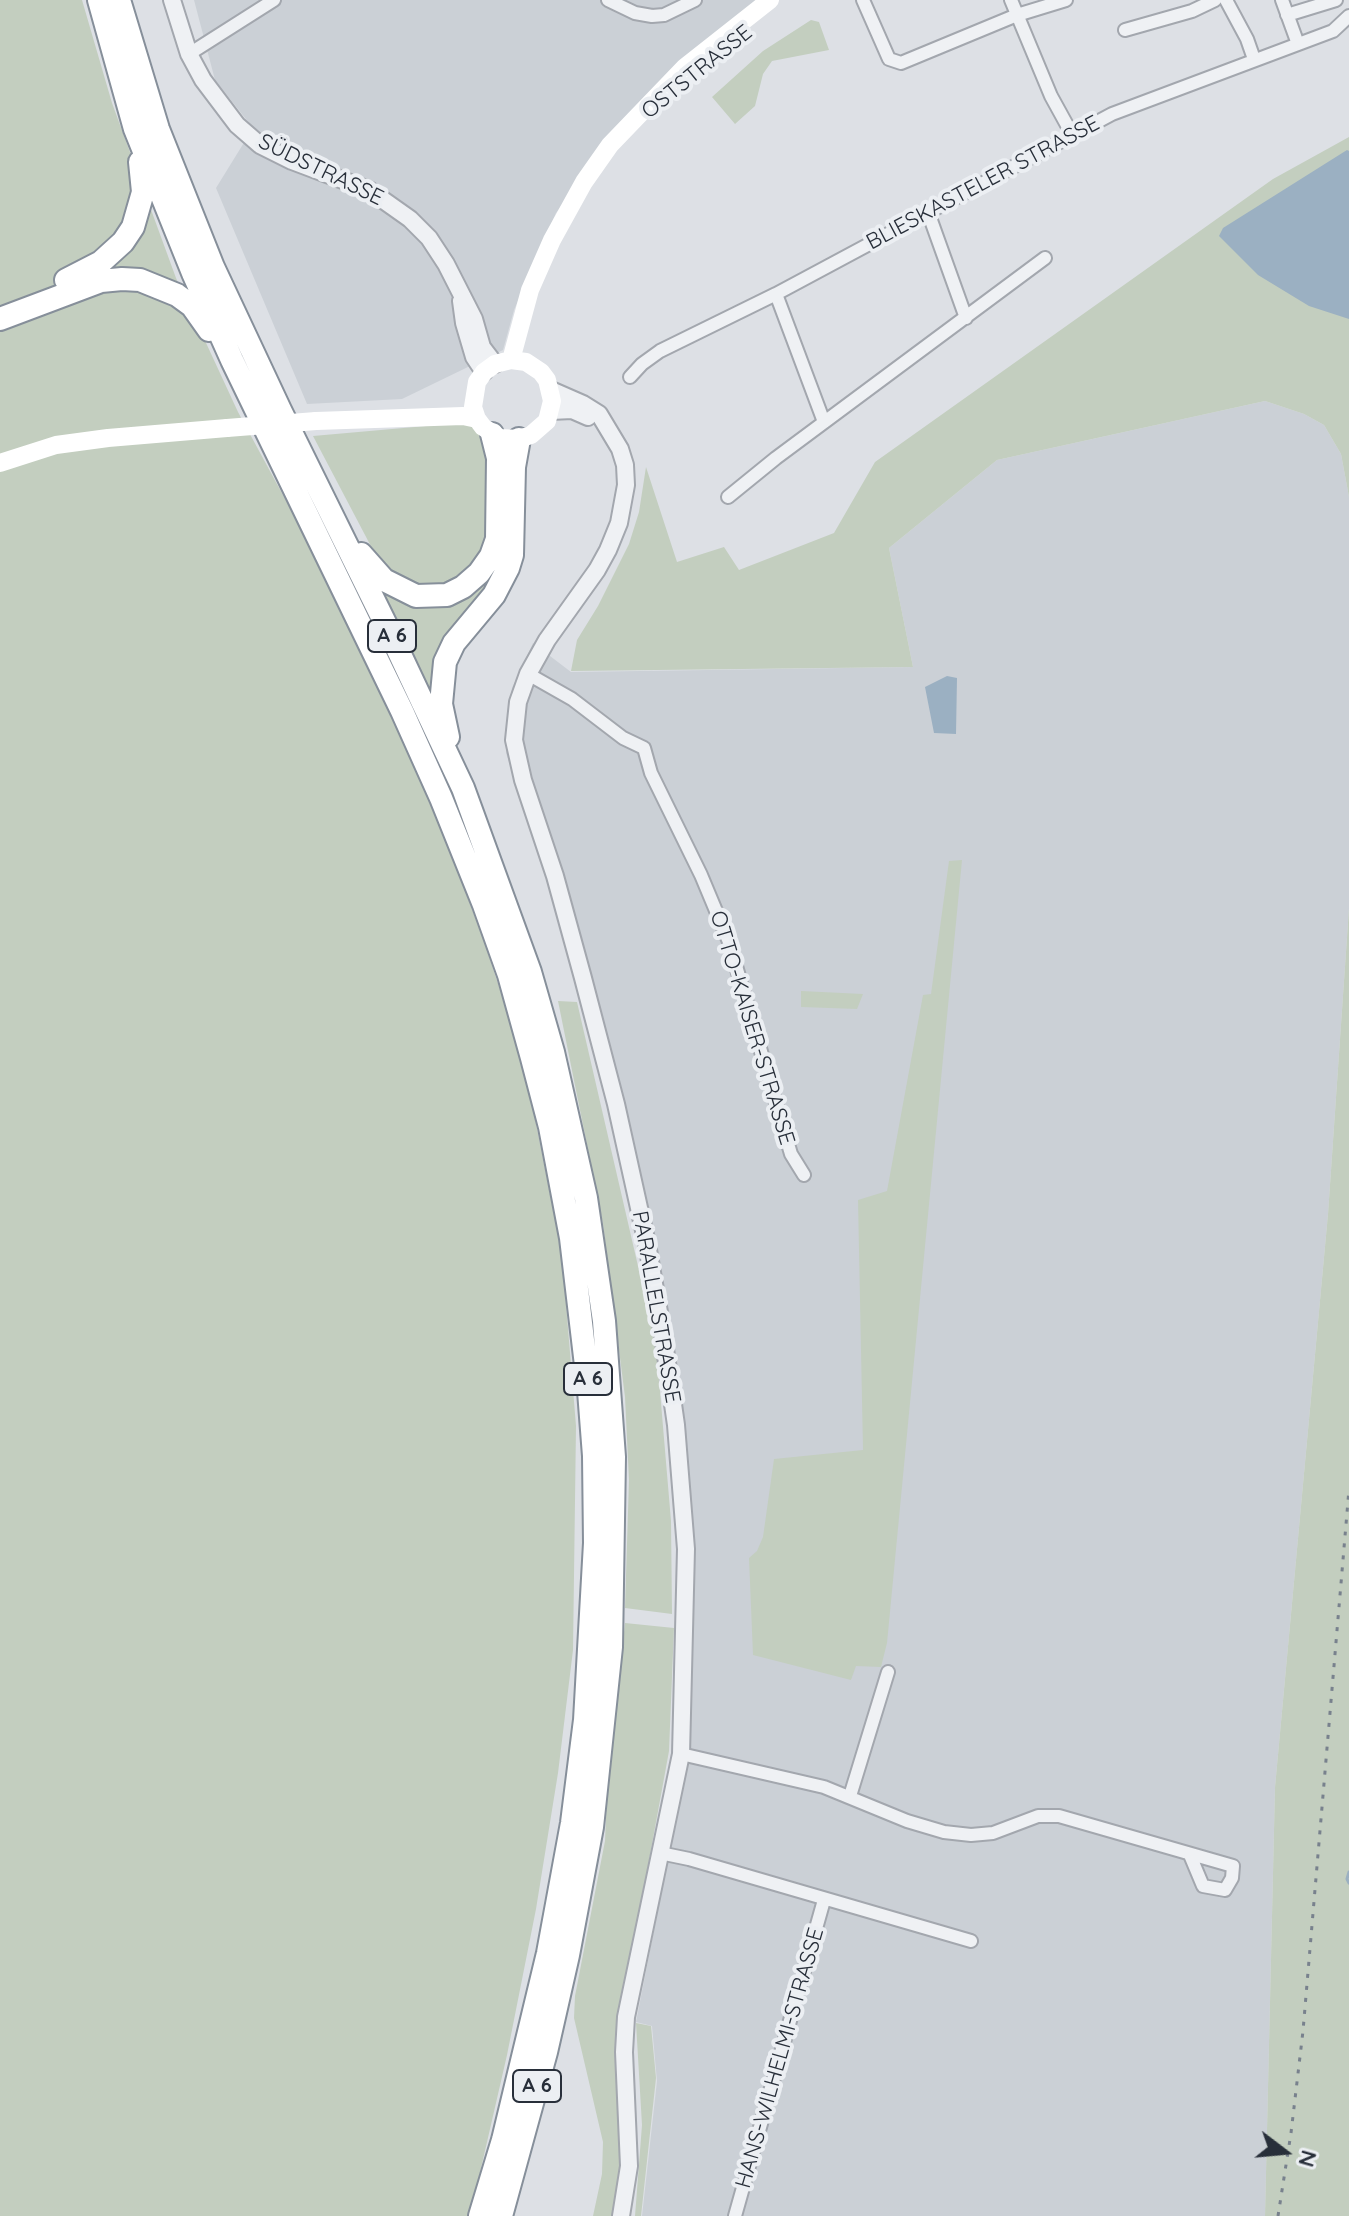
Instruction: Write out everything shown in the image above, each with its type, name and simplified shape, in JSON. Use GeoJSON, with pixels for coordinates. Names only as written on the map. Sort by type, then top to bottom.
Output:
{"type":"FeatureCollection","features":[{"type":"Feature","properties":{"kind":"highway","name":"A 6"},"geometry":{"type":"LineString","coordinates":[[99,0],[135,129],[193,273],[369,641],[441,798],[484,905],[509,975],[532,1058],[550,1127],[571,1238],[594,1456],[595,1543],[585,1720],[572,1823],[548,1953],[503,2140],[480,2216]]}},
{"type":"Feature","properties":{"kind":"highway","name":"A 6"},"geometry":{"type":"LineString","coordinates":[[119,0],[143,84],[207,254],[463,788],[530,972],[571,1128],[593,1242],[604,1321],[614,1457],[611,1647],[592,1827],[559,1997],[501,2216]]}},
{"type":"Feature","properties":{"kind":"highway"},"geometry":{"type":"LineString","coordinates":[[0,306],[85,272],[123,242],[133,227],[143,192],[135,129]]}},
{"type":"Feature","properties":{"kind":"highway"},"geometry":{"type":"LineString","coordinates":[[0,319],[101,281],[140,280],[163,287],[192,306],[232,360]]}},
{"type":"Feature","properties":{"kind":"highway"},"geometry":{"type":"LineString","coordinates":[[318,485],[366,562],[384,580],[416,596],[447,595],[463,587],[479,573],[491,556],[497,539],[498,458],[484,426]]}},
{"type":"Feature","properties":{"kind":"highway"},"geometry":{"type":"LineString","coordinates":[[463,788],[446,728],[441,683],[445,662],[454,643],[494,595],[508,568],[512,555],[514,467],[519,439]]}},
{"type":"Feature","properties":{"kind":"main road","name":"OSTSTRASSE"},"geometry":{"type":"LineString","coordinates":[[497,366],[567,211],[610,145],[685,67],[770,0]]}},
{"type":"Feature","properties":{"kind":"main road","name":"OSTSTRASSE"},"geometry":{"type":"LineString","coordinates":[[610,145],[691,74],[785,0]]}},
{"type":"Feature","properties":{"kind":"main road","name":"OSTSTRASSE"},"geometry":{"type":"LineString","coordinates":[[532,365],[529,339],[540,269]]}},
{"type":"Feature","properties":{"kind":"main road"},"geometry":{"type":"LineString","coordinates":[[0,463],[56,445],[108,438],[388,417],[463,416],[500,438],[519,439],[540,429],[551,411],[551,390],[547,380],[532,365],[497,366],[473,394],[453,404],[388,417]]}},
{"type":"Feature","properties":{"kind":"main road"},"geometry":{"type":"LineString","coordinates":[[473,394],[473,407],[484,426]]}},
{"type":"Feature","properties":{"kind":"street","name":"SÜDSTRASSE"},"geometry":{"type":"LineString","coordinates":[[172,0],[189,54],[216,101],[237,125],[260,145],[292,161],[369,190],[390,203],[429,238],[452,273],[474,319],[482,347],[497,366]]}},
{"type":"Feature","properties":{"kind":"street"},"geometry":{"type":"LineString","coordinates":[[189,54],[274,0]]}},
{"type":"Feature","properties":{"kind":"street"},"geometry":{"type":"LineString","coordinates":[[608,0],[635,13],[652,16],[664,15],[695,0]]}},
{"type":"Feature","properties":{"kind":"street"},"geometry":{"type":"LineString","coordinates":[[863,0],[889,59],[901,63],[1017,15],[1066,0]]}},
{"type":"Feature","properties":{"kind":"street"},"geometry":{"type":"LineString","coordinates":[[1011,0],[1051,96],[1073,136]]}},
{"type":"Feature","properties":{"kind":"street"},"geometry":{"type":"LineString","coordinates":[[1125,30],[1192,11],[1215,0]]}},
{"type":"Feature","properties":{"kind":"street"},"geometry":{"type":"LineString","coordinates":[[1226,0],[1254,59]]}},
{"type":"Feature","properties":{"kind":"street"},"geometry":{"type":"LineString","coordinates":[[1282,0],[1298,44]]}},
{"type":"Feature","properties":{"kind":"street"},"geometry":{"type":"LineString","coordinates":[[1287,15],[1336,0]]}},
{"type":"Feature","properties":{"kind":"street","name":"BLIESKASTELER STRASSE"},"geometry":{"type":"LineString","coordinates":[[630,377],[660,351],[776,294],[1112,114],[1333,31],[1349,16]]}},
{"type":"Feature","properties":{"kind":"street"},"geometry":{"type":"LineString","coordinates":[[928,212],[966,318]]}},
{"type":"Feature","properties":{"kind":"street"},"geometry":{"type":"LineString","coordinates":[[728,497],[1045,258]]}},
{"type":"Feature","properties":{"kind":"street"},"geometry":{"type":"LineString","coordinates":[[776,294],[824,422]]}},
{"type":"Feature","properties":{"kind":"street","name":"PARALLELSTRASSE"},"geometry":{"type":"LineString","coordinates":[[551,390],[599,414],[623,457],[626,475],[619,523],[597,570],[547,640],[528,674],[518,702],[514,740],[555,876],[616,1104],[647,1244],[676,1425],[686,1549],[681,1754],[626,2017],[624,2052],[629,2166],[621,2216]]}},
{"type":"Feature","properties":{"kind":"street"},"geometry":{"type":"LineString","coordinates":[[551,411],[572,410],[587,416],[614,438]]}},
{"type":"Feature","properties":{"kind":"street","name":"OTTO-KAISER-STRASSE"},"geometry":{"type":"LineString","coordinates":[[528,674],[572,699],[623,738],[644,748],[651,773],[701,875],[729,942],[791,1154],[804,1175]]}},
{"type":"Feature","properties":{"kind":"street"},"geometry":{"type":"LineString","coordinates":[[850,1796],[888,1672]]}},
{"type":"Feature","properties":{"kind":"street"},"geometry":{"type":"LineString","coordinates":[[681,1754],[824,1787],[907,1821],[944,1832],[971,1835],[993,1833],[1038,1816],[1059,1816],[1190,1855]]}},
{"type":"Feature","properties":{"kind":"street","name":"HANS-WILHELMI-STRASSE"},"geometry":{"type":"LineString","coordinates":[[660,1853],[971,1941]]}},
{"type":"Feature","properties":{"kind":"street","name":"HANS-WILHELMI-STRASSE"},"geometry":{"type":"LineString","coordinates":[[735,2216],[824,1900]]}},
{"type":"Feature","properties":{"kind":"shaded area"},"geometry":{"type":"Polygon","coordinates":[[[194,0],[762,0],[642,100],[556,213],[514,310],[503,350],[402,399],[307,404],[216,188],[253,128],[215,80],[194,0]]]}},
{"type":"Feature","properties":{"kind":"shaded area"},"geometry":{"type":"Polygon","coordinates":[[[1265,401],[1304,414],[1324,425],[1341,454],[1349,497],[1349,908],[1328,1214],[1275,1787],[1265,2216],[642,2216],[657,2081],[652,2026],[636,2022],[672,1838],[680,1754],[688,1553],[673,1348],[547,876],[506,753],[507,716],[512,688],[533,643],[571,672],[913,667],[889,548],[997,460],[1265,401]]]}},
{"type":"Feature","properties":{"kind":"green space"},"geometry":{"type":"Polygon","coordinates":[[[0,0],[82,0],[112,103],[176,278],[238,412],[350,619],[434,808],[485,944],[524,1063],[562,1255],[576,1426],[573,1650],[558,1773],[536,1909],[470,2216],[0,2216],[0,0]]]}},
{"type":"Feature","properties":{"kind":"green space"},"geometry":{"type":"Polygon","coordinates":[[[811,20],[819,22],[829,50],[772,61],[763,74],[755,106],[735,124],[712,97],[763,51],[811,20]]]}},
{"type":"Feature","properties":{"kind":"green space"},"geometry":{"type":"Polygon","coordinates":[[[1349,137],[1349,497],[1341,454],[1324,425],[1304,414],[1265,401],[997,460],[889,548],[913,667],[571,671],[577,640],[629,544],[639,512],[646,467],[677,562],[724,547],[739,570],[834,533],[875,462],[1273,179],[1349,137]]]}},
{"type":"Feature","properties":{"kind":"green space"},"geometry":{"type":"Polygon","coordinates":[[[460,423],[474,425],[487,441],[495,484],[483,557],[454,584],[412,586],[397,578],[375,554],[313,436],[460,423]]]}},
{"type":"Feature","properties":{"kind":"green space"},"geometry":{"type":"Polygon","coordinates":[[[506,548],[435,697],[428,699],[379,589],[425,604],[506,548]]]}},
{"type":"Feature","properties":{"kind":"green space"},"geometry":{"type":"Polygon","coordinates":[[[962,860],[887,1643],[881,1667],[856,1666],[851,1680],[753,1655],[749,1558],[757,1551],[763,1537],[774,1459],[863,1450],[858,1200],[887,1191],[923,995],[931,994],[949,861],[962,860]]]}},
{"type":"Feature","properties":{"kind":"green space"},"geometry":{"type":"Polygon","coordinates":[[[1349,908],[1349,2216],[1265,2216],[1275,1787],[1328,1214],[1349,908]]]}},
{"type":"Feature","properties":{"kind":"green space"},"geometry":{"type":"Polygon","coordinates":[[[801,991],[863,994],[857,1009],[801,1007],[801,991]]]}},
{"type":"Feature","properties":{"kind":"green space"},"geometry":{"type":"Polygon","coordinates":[[[558,1001],[577,1002],[656,1344],[671,1521],[672,1614],[625,1608],[629,1480],[625,1397],[603,1224],[558,1001]]]}},
{"type":"Feature","properties":{"kind":"green space"},"geometry":{"type":"Polygon","coordinates":[[[625,1623],[674,1628],[669,1751],[618,2030],[621,2171],[614,2216],[593,2216],[602,2174],[603,2142],[574,2018],[575,1996],[605,1841],[625,1623]]]}},
{"type":"Feature","properties":{"kind":"green space"},"geometry":{"type":"Polygon","coordinates":[[[636,2023],[651,2026],[656,2078],[641,2216],[635,2216],[642,2125],[636,2023]]]}},
{"type":"Feature","properties":{"kind":"water"},"geometry":{"type":"Polygon","coordinates":[[[1347,150],[1349,319],[1309,306],[1258,275],[1219,236],[1223,228],[1347,150]]]}},
{"type":"Feature","properties":{"kind":"water"},"geometry":{"type":"Polygon","coordinates":[[[947,676],[957,678],[956,734],[934,733],[925,687],[947,676]]]}},
{"type":"Feature","properties":{"kind":"waterway"},"geometry":{"type":"LineString","coordinates":[[1349,1872],[1349,1883]]}},
{"type":"Feature","properties":{"kind":"railway"},"geometry":{"type":"LineString","coordinates":[[1278,2216],[1303,2031],[1349,1489]]}}]}
